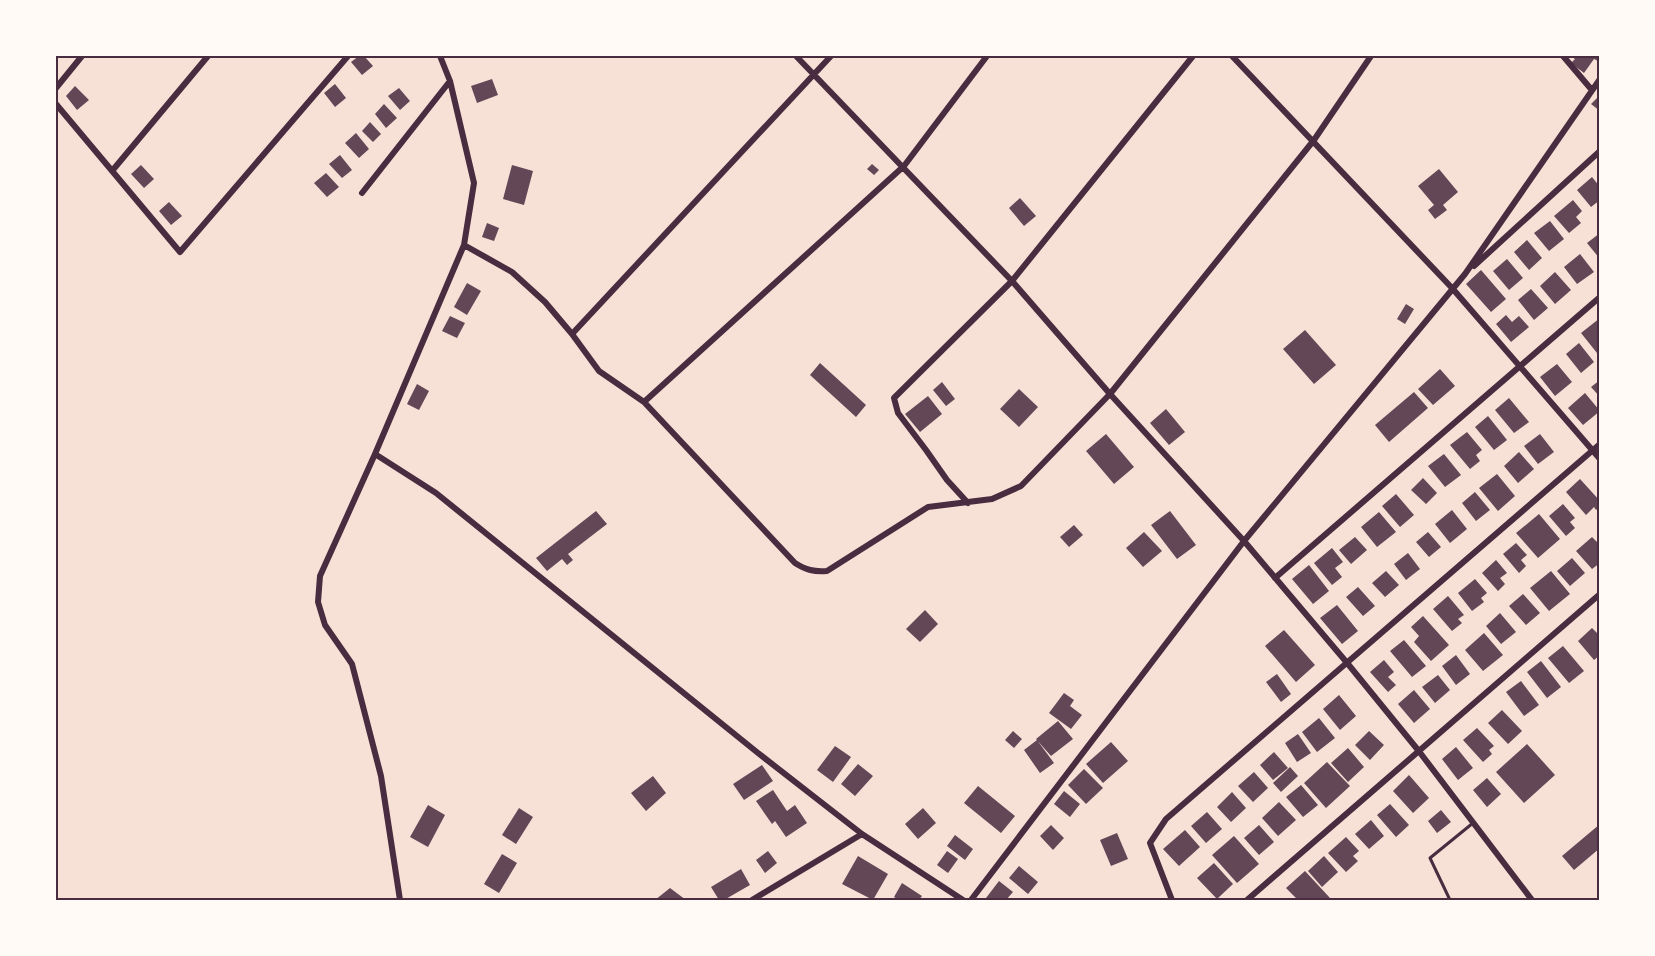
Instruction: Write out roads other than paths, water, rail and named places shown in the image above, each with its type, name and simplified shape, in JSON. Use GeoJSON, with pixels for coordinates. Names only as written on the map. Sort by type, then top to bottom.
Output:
{"type":"FeatureCollection","features":[{"type":"Feature","properties":{"kind":"street"},"geometry":{"type":"LineString","coordinates":[[56,88],[82,56]]}},
{"type":"Feature","properties":{"kind":"street"},"geometry":{"type":"LineString","coordinates":[[112,171],[208,56]]}},
{"type":"Feature","properties":{"kind":"street"},"geometry":{"type":"LineString","coordinates":[[56,104],[180,252],[348,56]]}},
{"type":"Feature","properties":{"kind":"street"},"geometry":{"type":"LineString","coordinates":[[400,900],[381,776],[352,664],[325,625],[318,602],[320,576],[464,245],[474,183],[450,81],[440,56]]}},
{"type":"Feature","properties":{"kind":"street"},"geometry":{"type":"LineString","coordinates":[[796,56],[1012,281],[1110,394],[1244,542],[1418,750],[1532,900]]}},
{"type":"Feature","properties":{"kind":"street"},"geometry":{"type":"LineString","coordinates":[[572,334],[831,56]]}},
{"type":"Feature","properties":{"kind":"street"},"geometry":{"type":"LineString","coordinates":[[644,402],[904,166],[987,56]]}},
{"type":"Feature","properties":{"kind":"street"},"geometry":{"type":"LineString","coordinates":[[968,503],[946,480],[898,413],[894,398],[1012,281],[1193,56]]}},
{"type":"Feature","properties":{"kind":"street"},"geometry":{"type":"LineString","coordinates":[[1232,56],[1452,288],[1599,459]]}},
{"type":"Feature","properties":{"kind":"street"},"geometry":{"type":"LineString","coordinates":[[464,245],[512,272],[545,302],[599,371],[644,402],[795,563],[806,570],[827,571],[928,507],[992,499],[1021,486],[1110,394],[1314,140],[1371,56]]}},
{"type":"Feature","properties":{"kind":"street"},"geometry":{"type":"LineString","coordinates":[[1563,56],[1591,89]]}},
{"type":"Feature","properties":{"kind":"street"},"geometry":{"type":"LineString","coordinates":[[1465,274],[1599,79]]}},
{"type":"Feature","properties":{"kind":"street"},"geometry":{"type":"LineString","coordinates":[[362,193],[450,81]]}},
{"type":"Feature","properties":{"kind":"street"},"geometry":{"type":"LineString","coordinates":[[971,900],[1244,542],[1452,288],[1599,151]]}},
{"type":"Feature","properties":{"kind":"street"},"geometry":{"type":"LineString","coordinates":[[1275,578],[1599,297]]}},
{"type":"Feature","properties":{"kind":"street"},"geometry":{"type":"LineString","coordinates":[[1172,900],[1150,843],[1167,819],[1599,444]]}},
{"type":"Feature","properties":{"kind":"street"},"geometry":{"type":"LineString","coordinates":[[375,454],[436,493],[862,834],[963,900]]}},
{"type":"Feature","properties":{"kind":"street"},"geometry":{"type":"LineString","coordinates":[[1247,900],[1599,594]]}},
{"type":"Feature","properties":{"kind":"street"},"geometry":{"type":"LineString","coordinates":[[752,900],[862,834]]}},
{"type":"Feature","properties":{"kind":"lane"},"geometry":{"type":"LineString","coordinates":[[1450,900],[1430,858],[1474,822]]}}]}
